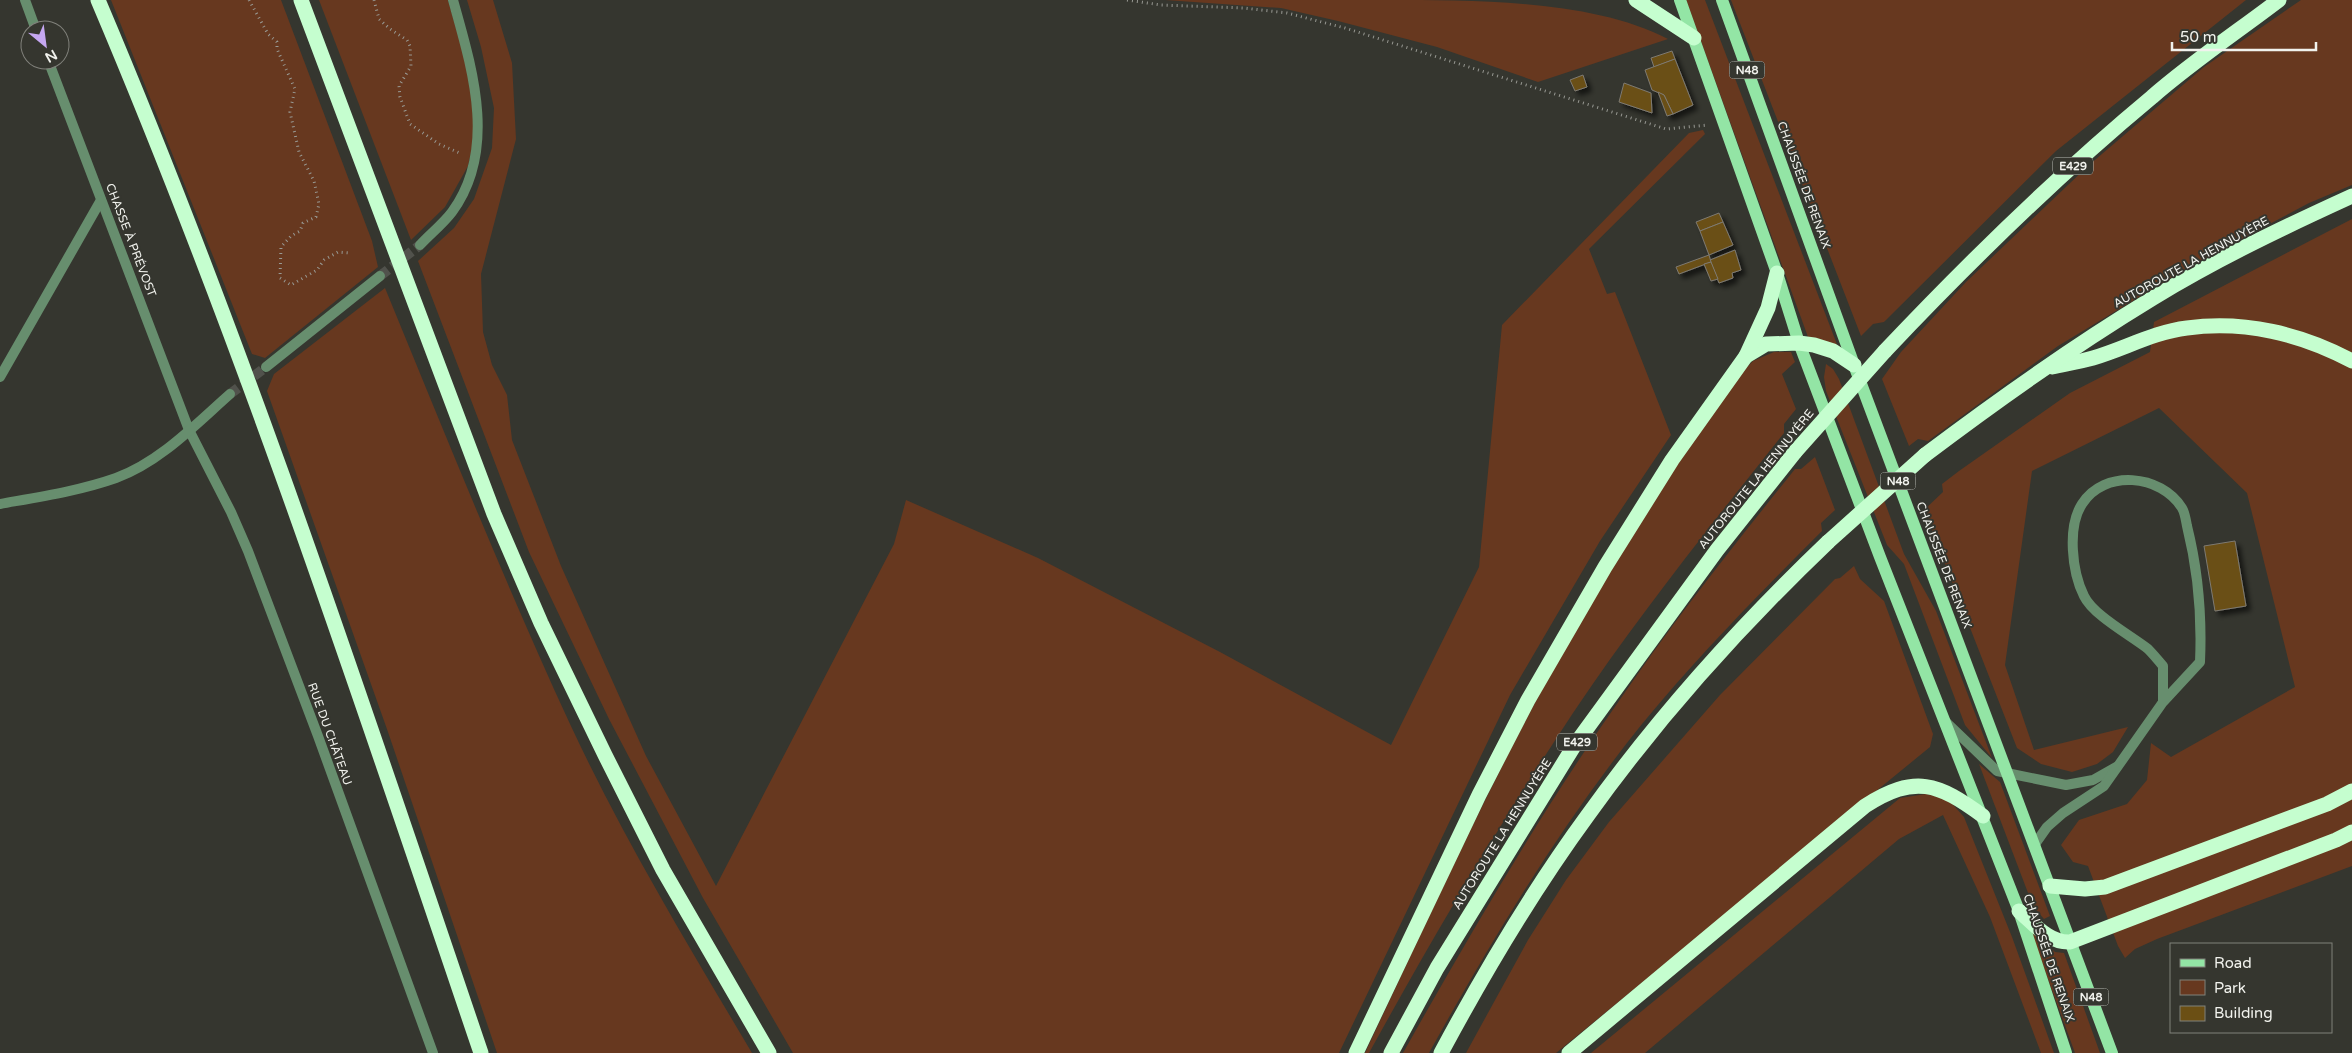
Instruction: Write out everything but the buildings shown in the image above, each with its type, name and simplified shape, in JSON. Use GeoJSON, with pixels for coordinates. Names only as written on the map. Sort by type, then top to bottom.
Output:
{"type":"FeatureCollection","features":[{"type":"Feature","properties":{"kind":"highway"},"geometry":{"type":"LineString","coordinates":[[98,0],[205,267],[275,451],[358,687],[481,1053]]}},
{"type":"Feature","properties":{"kind":"highway"},"geometry":{"type":"LineString","coordinates":[[301,0],[494,514],[541,622],[605,756],[663,870],[769,1053]]}},
{"type":"Feature","properties":{"kind":"highway"},"geometry":{"type":"LineString","coordinates":[[1636,0],[1694,38]]}},
{"type":"Feature","properties":{"kind":"highway","name":"AUTOROUTE LA HENNUYÈRE"},"geometry":{"type":"LineString","coordinates":[[1391,1053],[1437,968],[1574,746],[1712,558],[1795,452],[1885,351],[1962,269],[2042,193],[2153,96],[2279,0]]}},
{"type":"Feature","properties":{"kind":"highway","name":"AUTOROUTE LA HENNUYÈRE"},"geometry":{"type":"LineString","coordinates":[[1441,1053],[1482,980],[1587,815],[1637,750],[1719,652],[1769,599],[1828,542],[1925,456],[2043,369],[2153,298],[2266,236],[2352,196]]}},
{"type":"Feature","properties":{"kind":"highway"},"geometry":{"type":"LineString","coordinates":[[1356,1053],[1479,795],[1528,700],[1605,567],[1672,460],[1746,356],[1768,308],[1777,273]]}},
{"type":"Feature","properties":{"kind":"highway"},"geometry":{"type":"LineString","coordinates":[[2043,369],[2091,359],[2150,338],[2186,328],[2236,326],[2281,333],[2324,345],[2352,361]]}},
{"type":"Feature","properties":{"kind":"highway"},"geometry":{"type":"LineString","coordinates":[[1746,356],[1766,344],[1799,343],[1833,351],[1854,364]]}},
{"type":"Feature","properties":{"kind":"highway"},"geometry":{"type":"LineString","coordinates":[[1569,1053],[1857,812],[1886,792],[1907,786],[1934,787],[1953,794],[1983,816]]}},
{"type":"Feature","properties":{"kind":"highway"},"geometry":{"type":"LineString","coordinates":[[2050,886],[2078,889],[2105,887],[2327,804],[2352,791]]}},
{"type":"Feature","properties":{"kind":"highway"},"geometry":{"type":"LineString","coordinates":[[2019,911],[2043,933],[2063,942],[2070,942],[2336,840],[2352,832]]}},
{"type":"Feature","properties":{"kind":"main road","name":"CHAUSSÉE DE RENAIX"},"geometry":{"type":"LineString","coordinates":[[1680,0],[1777,273],[1799,343],[1880,557],[2019,911],[2066,1053]]}},
{"type":"Feature","properties":{"kind":"main road","name":"CHAUSSÉE DE RENAIX"},"geometry":{"type":"LineString","coordinates":[[1722,0],[1854,364],[2009,773],[2112,1053]]}},
{"type":"Feature","properties":{"kind":"street"},"geometry":{"type":"LineString","coordinates":[[26,0],[33,20]]}},
{"type":"Feature","properties":{"kind":"street"},"geometry":{"type":"LineString","coordinates":[[420,245],[452,212],[467,185],[478,148],[478,104],[468,53],[453,0]]}},
{"type":"Feature","properties":{"kind":"street","name":"CHASSE À PRÉVOST"},"geometry":{"type":"LineString","coordinates":[[52,70],[189,430]]}},
{"type":"Feature","properties":{"kind":"street"},"geometry":{"type":"LineString","coordinates":[[0,377],[101,200]]}},
{"type":"Feature","properties":{"kind":"street"},"geometry":{"type":"LineString","coordinates":[[266,367],[380,276]]}},
{"type":"Feature","properties":{"kind":"street"},"geometry":{"type":"LineString","coordinates":[[0,504],[77,489],[118,477],[152,458],[189,430],[230,394]]}},
{"type":"Feature","properties":{"kind":"street","name":"RUE DU CHÂTEAU"},"geometry":{"type":"LineString","coordinates":[[189,430],[248,551],[322,746],[433,1053]]}},
{"type":"Feature","properties":{"kind":"street"},"geometry":{"type":"LineString","coordinates":[[2035,844],[2046,827],[2063,813],[2104,786],[2163,702],[2200,662],[2202,627],[2190,540],[2183,509],[2156,484],[2136,480],[2116,480],[2098,489],[2082,502],[2075,517],[2072,549],[2084,597],[2099,612],[2150,651],[2163,666],[2163,702]]}},
{"type":"Feature","properties":{"kind":"street"},"geometry":{"type":"LineString","coordinates":[[1946,722],[1997,771],[2066,785],[2093,780],[2121,764]]}},
{"type":"Feature","properties":{"kind":"path"},"geometry":{"type":"LineString","coordinates":[[249,0],[268,34],[277,42],[276,49],[296,89],[290,112],[299,152],[314,181],[319,204],[316,217],[303,224],[300,231],[291,236],[281,247],[280,278],[291,285],[317,270],[324,260],[338,252],[350,253]]}},
{"type":"Feature","properties":{"kind":"path"},"geometry":{"type":"LineString","coordinates":[[374,0],[379,19],[407,40],[410,46],[411,66],[399,86],[400,97],[410,124],[439,144],[474,160]]}},
{"type":"Feature","properties":{"kind":"path"},"geometry":{"type":"LineString","coordinates":[[1127,0],[1161,5],[1244,8],[1287,14],[1345,28],[1666,129],[1725,124]]}},
{"type":"Feature","properties":{"kind":"green space"},"geometry":{"type":"Polygon","coordinates":[[[111,0],[281,0],[372,241],[378,267],[265,358],[252,354],[111,0]]]}},
{"type":"Feature","properties":{"kind":"green space"},"geometry":{"type":"Polygon","coordinates":[[[319,0],[448,0],[473,88],[476,131],[468,166],[445,207],[411,240],[319,0]]]}},
{"type":"Feature","properties":{"kind":"green space"},"geometry":{"type":"Polygon","coordinates":[[[467,0],[493,0],[512,63],[516,139],[481,274],[483,332],[492,365],[507,395],[512,440],[561,566],[646,756],[716,886],[894,544],[906,500],[1038,558],[1220,652],[1391,745],[1479,567],[1502,325],[1689,133],[1703,130],[1705,134],[1589,249],[1607,294],[1615,292],[1671,435],[1600,541],[1510,695],[1339,1053],[793,1053],[703,898],[609,719],[529,552],[418,261],[454,228],[474,199],[492,148],[494,108],[481,47],[467,0]]]}},
{"type":"Feature","properties":{"kind":"green space"},"geometry":{"type":"Polygon","coordinates":[[[1165,0],[1422,0],[1495,2],[1533,5],[1605,16],[1638,26],[1668,39],[1538,82],[1437,47],[1281,8],[1165,0]]]}},
{"type":"Feature","properties":{"kind":"green space"},"geometry":{"type":"Polygon","coordinates":[[[1686,0],[1705,0],[1838,347],[1808,337],[1686,0]]]}},
{"type":"Feature","properties":{"kind":"green space"},"geometry":{"type":"Polygon","coordinates":[[[1731,0],[2246,0],[2056,151],[1884,322],[1873,324],[1861,336],[1731,0]]]}},
{"type":"Feature","properties":{"kind":"green space"},"geometry":{"type":"Polygon","coordinates":[[[2301,0],[2352,0],[2352,185],[2309,203],[2192,265],[2058,346],[1928,441],[1918,439],[1909,446],[1882,379],[1901,352],[1966,282],[2089,165],[2204,67],[2301,0]]]}},
{"type":"Feature","properties":{"kind":"green space"},"geometry":{"type":"Polygon","coordinates":[[[2352,219],[2352,866],[2157,939],[2135,949],[2125,958],[2118,946],[2088,866],[2073,862],[2061,845],[2079,820],[2127,804],[2147,780],[2151,743],[2171,757],[2295,687],[2247,493],[2159,408],[2032,471],[2005,665],[2034,750],[2128,727],[2113,752],[2097,764],[2072,772],[2041,764],[2017,748],[1924,510],[1943,492],[1942,484],[2070,393],[2150,352],[2154,322],[2352,219]]]}},
{"type":"Feature","properties":{"kind":"green space"},"geometry":{"type":"Polygon","coordinates":[[[385,288],[498,562],[590,766],[680,932],[752,1053],[497,1053],[388,732],[267,391],[274,374],[385,288]]]}},
{"type":"Feature","properties":{"kind":"green space"},"geometry":{"type":"Polygon","coordinates":[[[1774,352],[1791,352],[1795,362],[1782,374],[1796,409],[1784,424],[1784,433],[1649,606],[1573,713],[1519,796],[1468,881],[1369,1053],[1365,1053],[1488,794],[1554,666],[1589,604],[1652,500],[1736,378],[1753,361],[1774,352]]]}},
{"type":"Feature","properties":{"kind":"green space"},"geometry":{"type":"Polygon","coordinates":[[[1826,364],[1833,369],[1839,379],[1904,554],[1936,611],[1992,758],[1965,725],[1904,564],[1887,545],[1826,391],[1824,377],[1826,364]]]}},
{"type":"Feature","properties":{"kind":"green space"},"geometry":{"type":"Polygon","coordinates":[[[1815,457],[1835,510],[1821,523],[1822,531],[1707,649],[1642,724],[1612,763],[1583,802],[1528,884],[1477,968],[1429,1053],[1403,1053],[1507,873],[1591,741],[1684,611],[1795,469],[1801,469],[1815,457]]]}},
{"type":"Feature","properties":{"kind":"green space"},"geometry":{"type":"Polygon","coordinates":[[[1854,566],[1860,579],[1884,601],[1933,734],[1930,747],[1556,1053],[1466,1053],[1528,940],[1566,880],[1609,822],[1720,695],[1835,579],[1840,578],[1854,566]]]}},
{"type":"Feature","properties":{"kind":"green space"},"geometry":{"type":"Polygon","coordinates":[[[1979,764],[2000,782],[2050,916],[2044,919],[2033,906],[1979,764]]]}},
{"type":"Feature","properties":{"kind":"green space"},"geometry":{"type":"Polygon","coordinates":[[[1926,794],[1947,798],[1964,817],[2012,937],[2054,1053],[2041,1053],[1990,917],[1943,815],[1899,839],[1645,1053],[1591,1053],[1900,798],[1926,794]]]}},
{"type":"Feature","properties":{"kind":"green space"},"geometry":{"type":"Polygon","coordinates":[[[2028,924],[2055,952],[2064,953],[2100,1053],[2075,1053],[2028,924]]]}},
{"type":"Feature","properties":{"kind":"tunnel"},"geometry":{"type":"LineString","coordinates":[[380,276],[420,245]]}},
{"type":"Feature","properties":{"kind":"tunnel"},"geometry":{"type":"LineString","coordinates":[[230,394],[266,367]]}}]}
